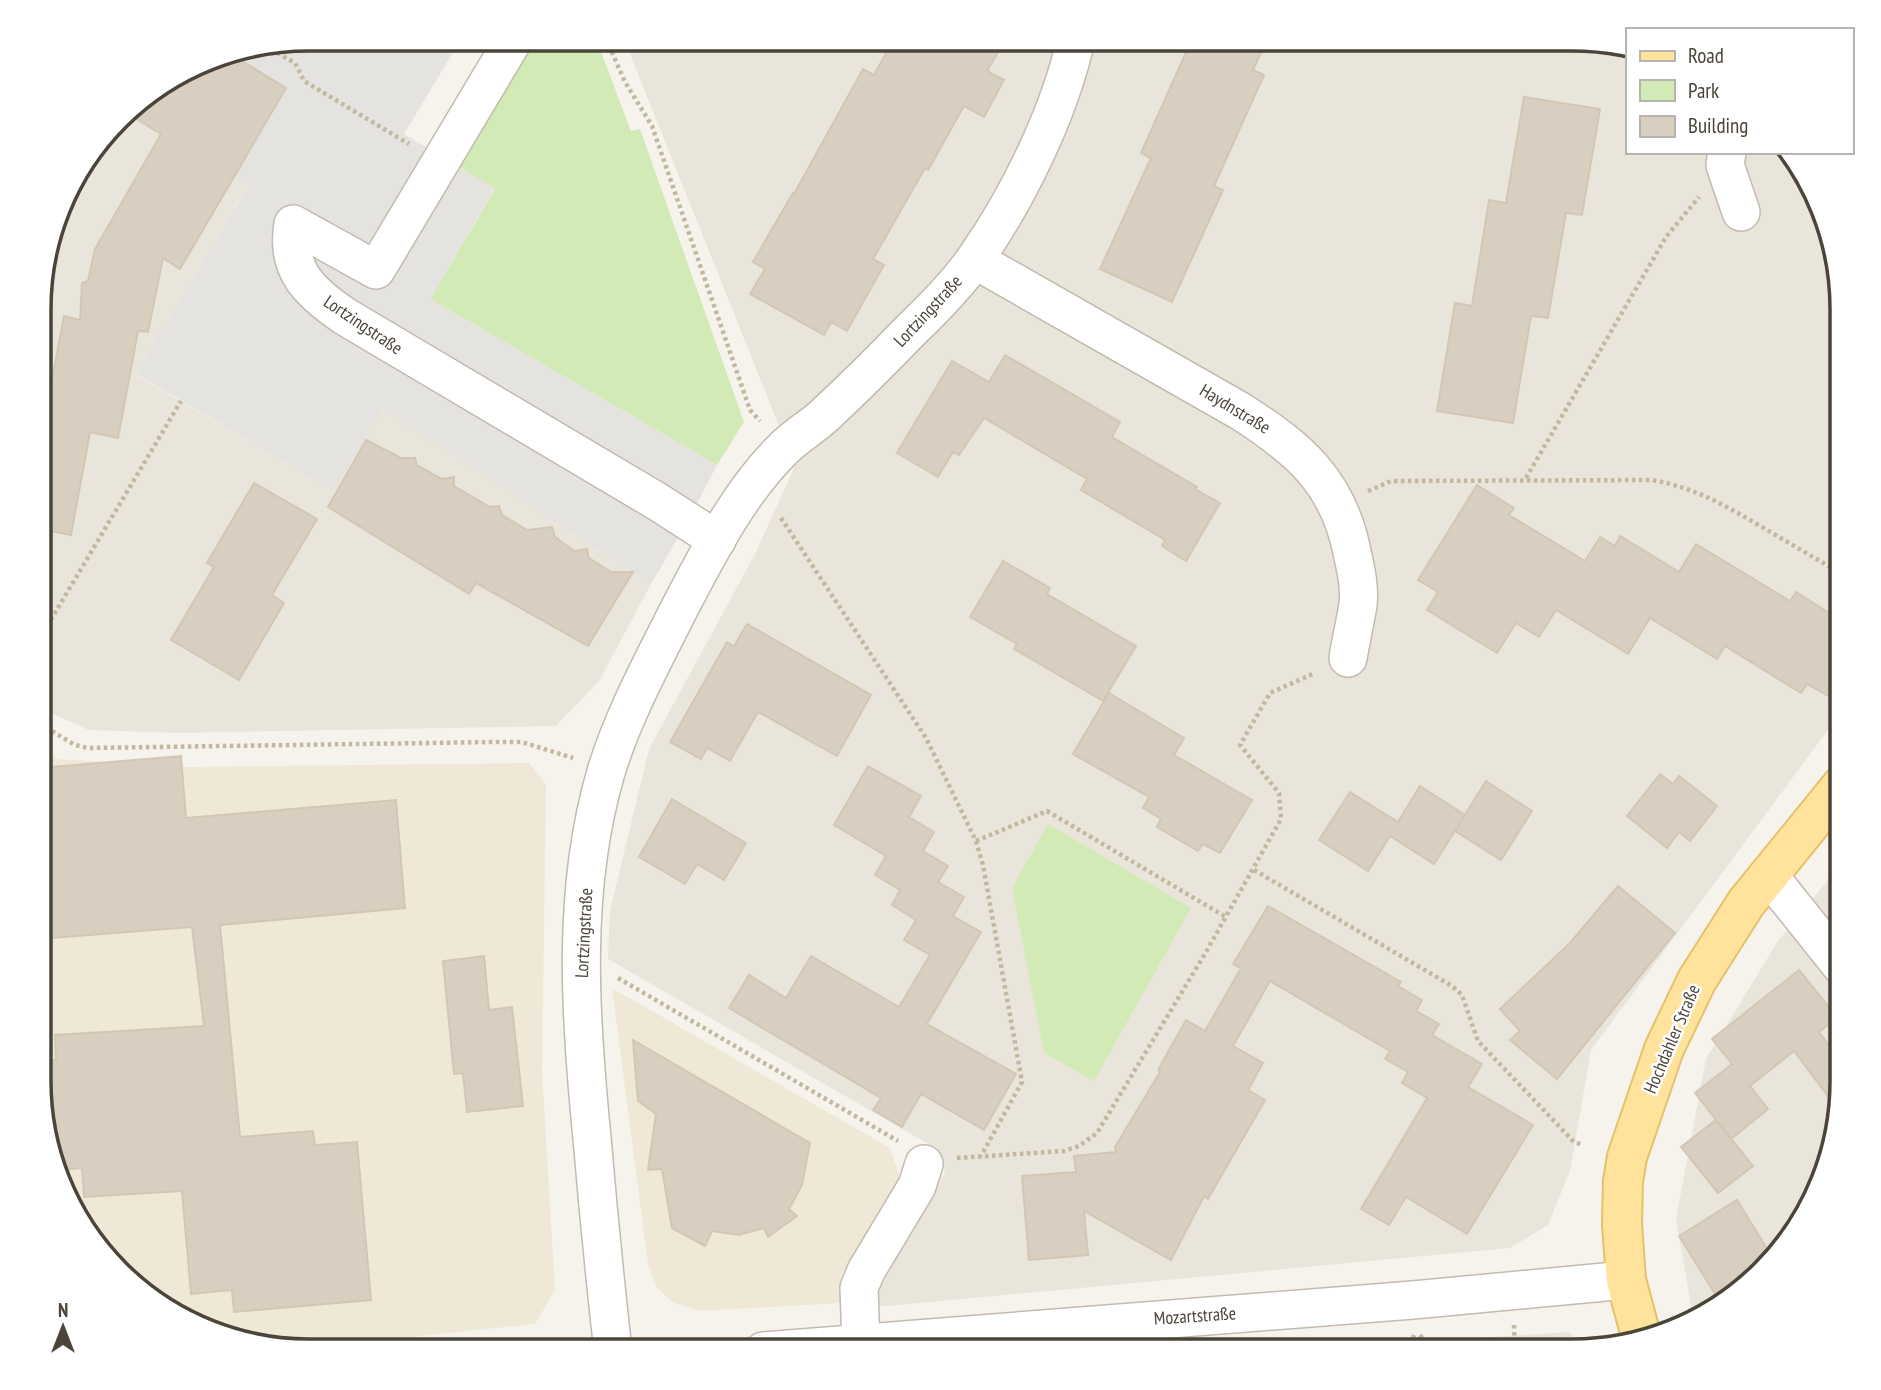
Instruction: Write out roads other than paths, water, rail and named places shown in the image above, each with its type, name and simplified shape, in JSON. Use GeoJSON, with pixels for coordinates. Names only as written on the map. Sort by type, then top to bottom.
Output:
{"type":"FeatureCollection","features":[{"type":"Feature","properties":{"kind":"main road","name":"Hochdahler Straße"},"geometry":{"type":"LineString","coordinates":[[1639,1330],[1626,1280],[1622,1224],[1623,1181],[1627,1157],[1664,1049],[1696,980],[1746,903],[1770,877],[1830,800]]}},
{"type":"Feature","properties":{"kind":"street","name":"Lortzingstraße"},"geometry":{"type":"LineString","coordinates":[[507,51],[376,270],[293,224],[290,242],[292,259],[298,273],[314,292],[346,317],[658,502],[717,540]]}},
{"type":"Feature","properties":{"kind":"street","name":"Lortzingstraße"},"geometry":{"type":"LineString","coordinates":[[612,1339],[580,995],[583,907],[592,834],[611,761],[653,660],[717,540],[749,491],[782,449],[824,416],[890,353],[975,260],[1008,206],[1047,126],[1073,51]]}},
{"type":"Feature","properties":{"kind":"street"},"geometry":{"type":"LineString","coordinates":[[1727,154],[1725,165],[1741,212]]}},
{"type":"Feature","properties":{"kind":"street","name":"Haydnstraße"},"geometry":{"type":"LineString","coordinates":[[975,260],[1240,411],[1280,437],[1316,471],[1337,506],[1348,533],[1358,579],[1358,604],[1348,658]]}},
{"type":"Feature","properties":{"kind":"street"},"geometry":{"type":"LineString","coordinates":[[1770,877],[1830,952]]}},
{"type":"Feature","properties":{"kind":"street"},"geometry":{"type":"LineString","coordinates":[[861,1339],[859,1288],[866,1271],[917,1186],[924,1164]]}},
{"type":"Feature","properties":{"kind":"street","name":"Mozartstraße"},"geometry":{"type":"LineString","coordinates":[[912,1339],[1413,1300],[1626,1280]]}}]}
